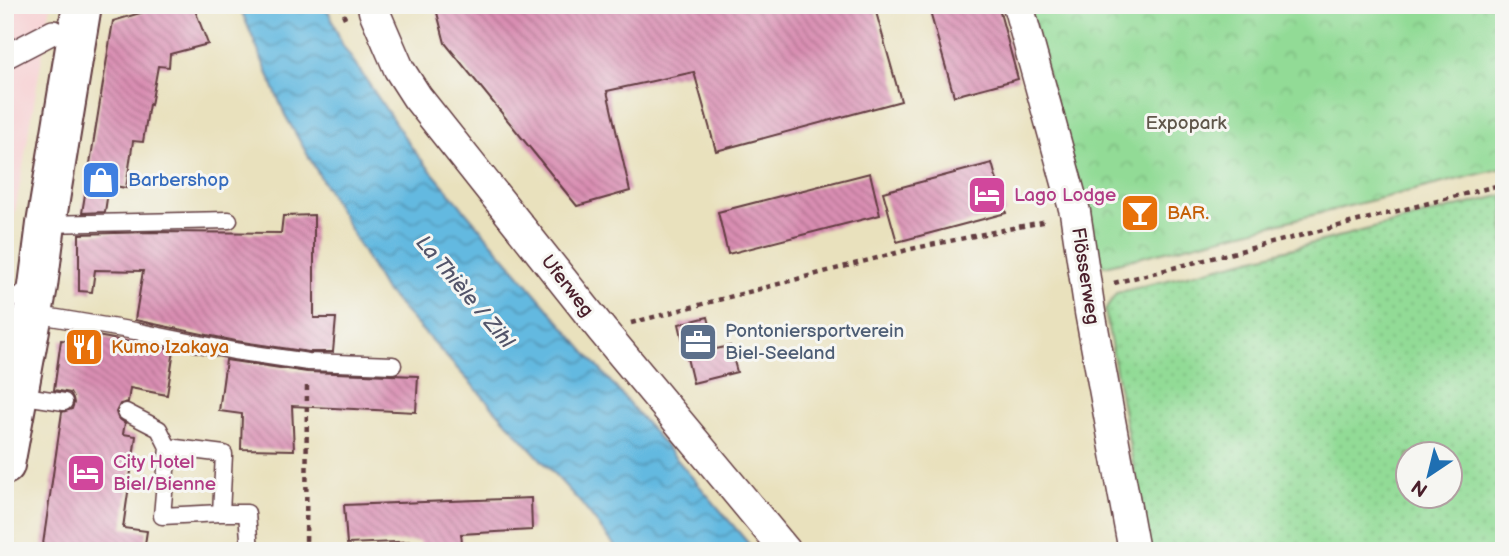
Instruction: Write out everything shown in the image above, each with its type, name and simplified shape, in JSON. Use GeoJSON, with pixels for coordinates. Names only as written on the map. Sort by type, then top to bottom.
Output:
{"type":"FeatureCollection","features":[{"type":"Feature","properties":{"kind":"main road"},"geometry":{"type":"LineString","coordinates":[[7,451],[18,395],[25,301],[46,224],[83,5]]}},
{"type":"Feature","properties":{"kind":"street","name":"Uferweg"},"geometry":{"type":"LineString","coordinates":[[373,5],[373,11],[400,69],[417,97],[602,330],[786,551]]}},
{"type":"Feature","properties":{"kind":"street","name":"Flösserweg"},"geometry":{"type":"LineString","coordinates":[[1018,5],[1075,212],[1090,312],[1134,551]]}},
{"type":"Feature","properties":{"kind":"street"},"geometry":{"type":"LineString","coordinates":[[5,57],[53,32]]}},
{"type":"Feature","properties":{"kind":"lane"},"geometry":{"type":"LineString","coordinates":[[46,224],[229,220]]}},
{"type":"Feature","properties":{"kind":"lane"},"geometry":{"type":"LineString","coordinates":[[25,301],[135,331],[234,351],[308,362],[393,365]]}},
{"type":"Feature","properties":{"kind":"lane"},"geometry":{"type":"LineString","coordinates":[[18,395],[64,402]]}},
{"type":"Feature","properties":{"kind":"lane"},"geometry":{"type":"LineString","coordinates":[[126,412],[159,429],[168,447],[162,516],[247,513],[250,551]]}},
{"type":"Feature","properties":{"kind":"lane"},"geometry":{"type":"LineString","coordinates":[[168,447],[224,454],[221,513]]}},
{"type":"Feature","properties":{"kind":"path"},"geometry":{"type":"LineString","coordinates":[[1087,288],[1504,184]]}},
{"type":"Feature","properties":{"kind":"path"},"geometry":{"type":"LineString","coordinates":[[602,330],[911,249],[1038,224],[1075,212]]}},
{"type":"Feature","properties":{"kind":"path"},"geometry":{"type":"LineString","coordinates":[[306,551],[308,362]]}},
{"type":"Feature","properties":{"kind":"shaded area"},"geometry":{"type":"Polygon","coordinates":[[[5,5],[51,5],[5,270],[5,5]]]}},
{"type":"Feature","properties":{"kind":"green space","name":"Expopark"},"geometry":{"type":"Polygon","coordinates":[[[1029,5],[1504,5],[1504,168],[1105,266],[1095,259],[1029,5]]]}},
{"type":"Feature","properties":{"kind":"green space"},"geometry":{"type":"Polygon","coordinates":[[[1504,195],[1504,551],[1149,551],[1105,311],[1116,293],[1504,195]]]}},
{"type":"Feature","properties":{"kind":"water","name":"La Thièle / Zihl"},"geometry":{"type":"Polygon","coordinates":[[[239,5],[326,5],[342,44],[414,151],[755,551],[619,551],[580,502],[384,289],[285,115],[239,5]]]}},
{"type":"Feature","properties":{"kind":"building"},"geometry":{"type":"Polygon","coordinates":[[[167,5],[193,5],[208,44],[170,54],[169,67],[158,66],[143,142],[133,141],[126,188],[109,185],[105,212],[82,213],[113,21],[167,5]]]}},
{"type":"Feature","properties":{"kind":"building"},"geometry":{"type":"Polygon","coordinates":[[[435,5],[874,5],[901,101],[716,151],[694,72],[607,91],[630,191],[577,206],[445,43],[435,5]]]}},
{"type":"Feature","properties":{"kind":"building"},"geometry":{"type":"Polygon","coordinates":[[[928,5],[998,5],[1018,79],[954,96],[928,5]]]}},
{"type":"Feature","properties":{"kind":"building"},"geometry":{"type":"Polygon","coordinates":[[[992,163],[1006,213],[897,242],[883,192],[992,163]]]}},
{"type":"Feature","properties":{"kind":"building"},"geometry":{"type":"Polygon","coordinates":[[[870,173],[880,215],[728,254],[718,212],[870,173]]]}},
{"type":"Feature","properties":{"kind":"building"},"geometry":{"type":"Polygon","coordinates":[[[314,215],[314,318],[336,318],[333,352],[309,352],[236,341],[135,320],[143,271],[95,270],[92,292],[79,291],[79,234],[281,233],[283,216],[314,215]]]}},
{"type":"Feature","properties":{"kind":"building"},"geometry":{"type":"Polygon","coordinates":[[[708,317],[716,349],[730,346],[737,372],[693,383],[679,324],[708,317]]]}},
{"type":"Feature","properties":{"kind":"building"},"geometry":{"type":"Polygon","coordinates":[[[75,332],[174,350],[167,395],[130,388],[128,402],[120,404],[116,412],[118,418],[125,423],[123,434],[136,436],[123,528],[147,531],[144,551],[42,551],[62,412],[72,409],[74,403],[70,393],[54,390],[61,340],[74,341],[75,332]]]}},
{"type":"Feature","properties":{"kind":"building"},"geometry":{"type":"Polygon","coordinates":[[[226,360],[307,372],[418,376],[416,412],[292,406],[294,450],[241,449],[242,414],[219,411],[226,360]]]}},
{"type":"Feature","properties":{"kind":"building"},"geometry":{"type":"Polygon","coordinates":[[[531,498],[532,530],[461,534],[463,551],[421,551],[420,541],[347,544],[344,505],[531,498]]]}},
{"type":"Feature","properties":{"kind":"place","name":"Barbershop"},"geometry":{"type":"Point","coordinates":[101,180]}},
{"type":"Feature","properties":{"kind":"place","name":"Lago Lodge"},"geometry":{"type":"Point","coordinates":[987,195]}},
{"type":"Feature","properties":{"kind":"place","name":"BAR."},"geometry":{"type":"Point","coordinates":[1140,213]}},
{"type":"Feature","properties":{"kind":"place","name":"Pontoniersportverein Biel-Seeland"},"geometry":{"type":"Point","coordinates":[698,342]}},
{"type":"Feature","properties":{"kind":"place","name":"Kumo Izakaya"},"geometry":{"type":"Point","coordinates":[84,347]}},
{"type":"Feature","properties":{"kind":"place","name":"City Hotel Biel/Bienne"},"geometry":{"type":"Point","coordinates":[86,473]}}]}
